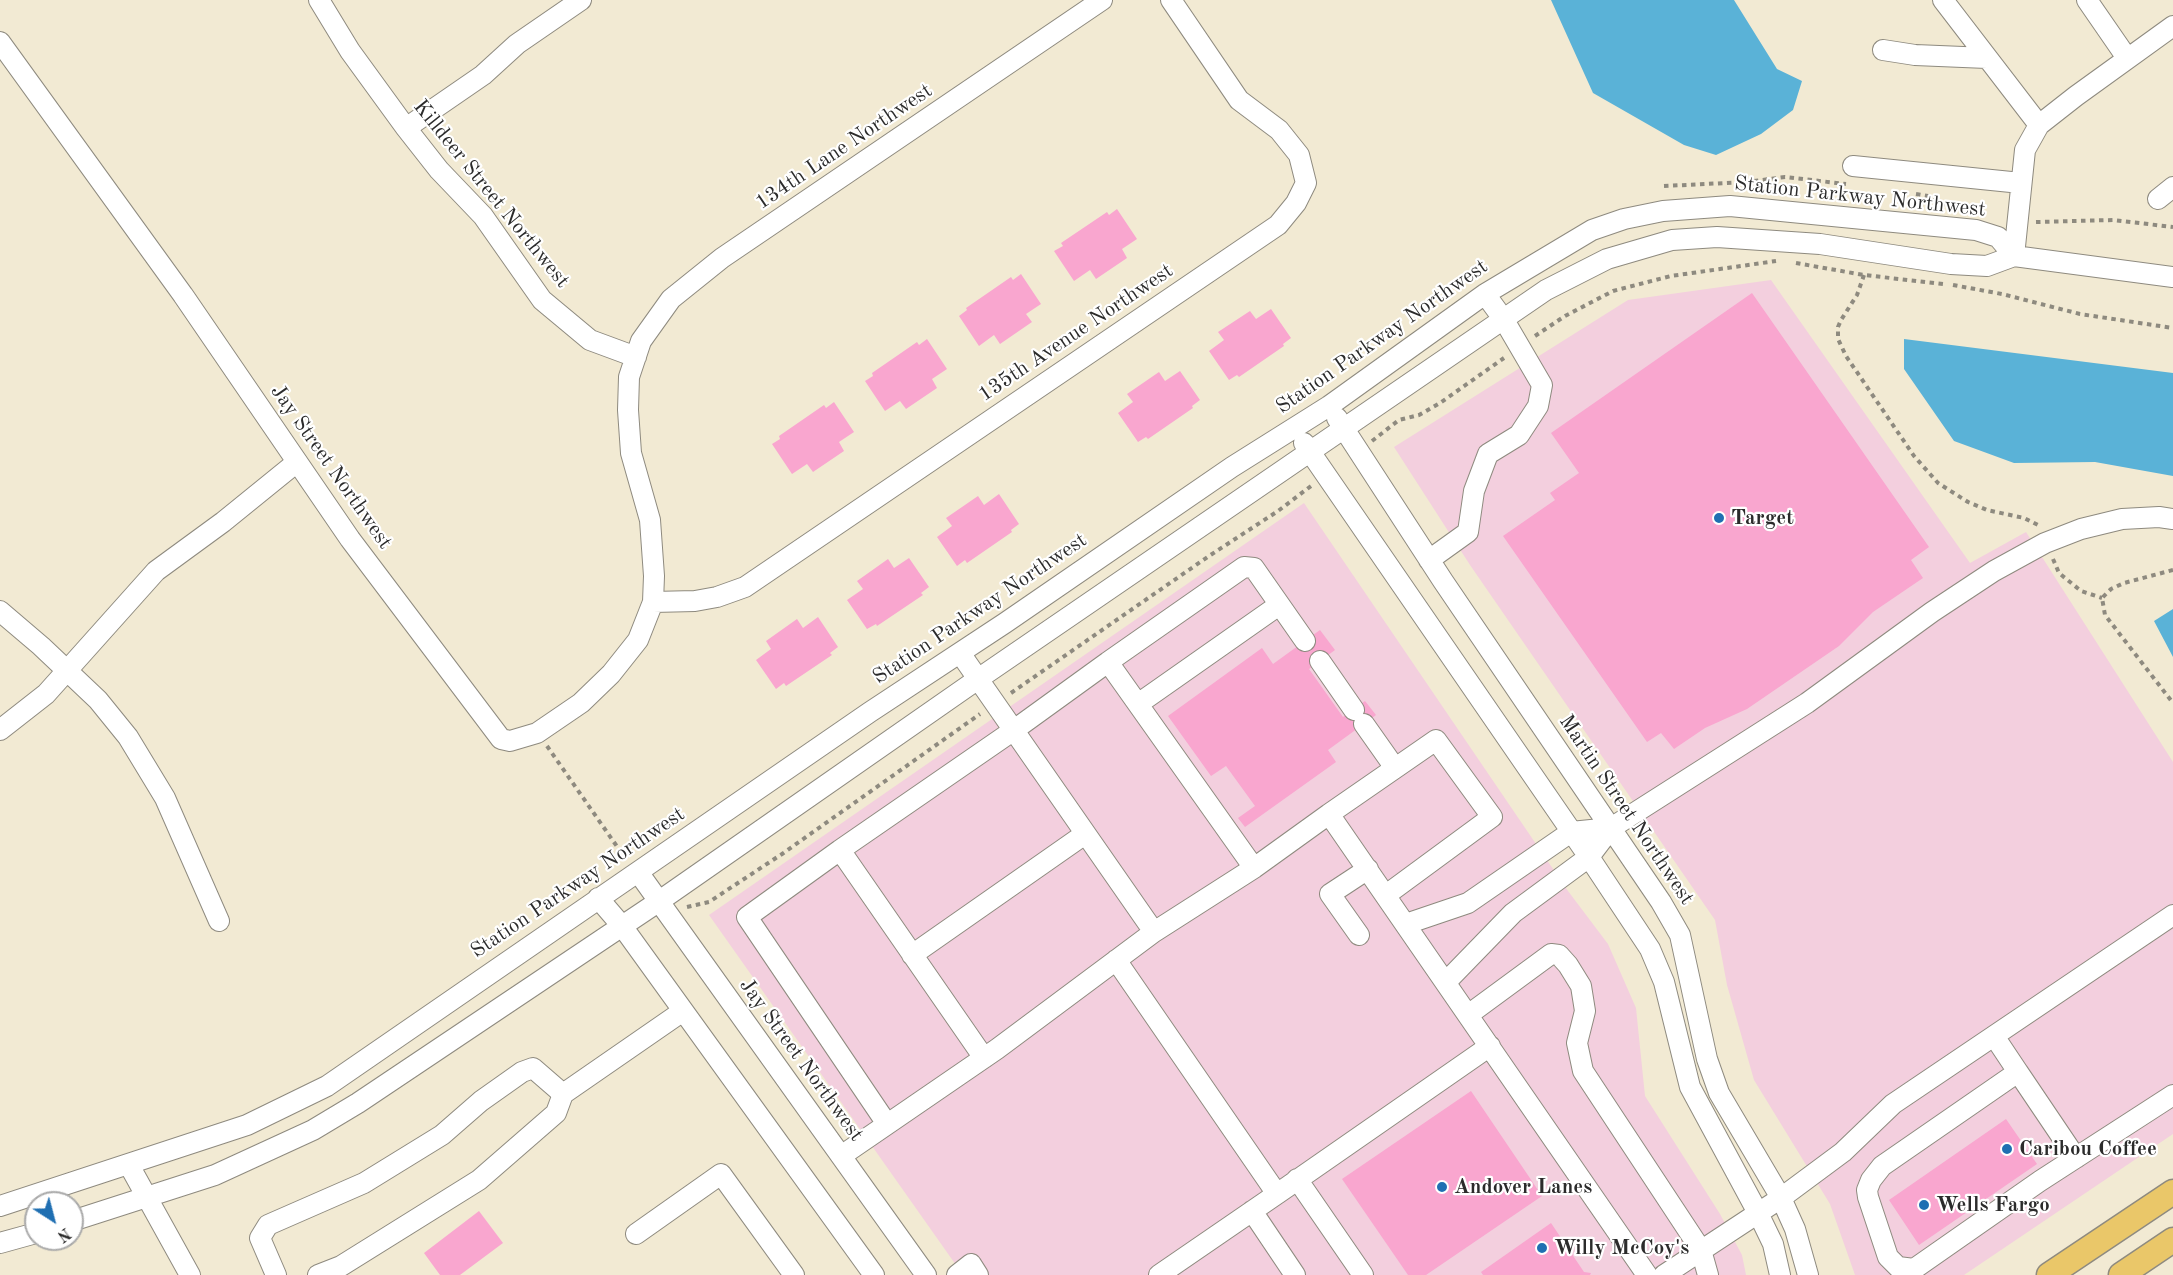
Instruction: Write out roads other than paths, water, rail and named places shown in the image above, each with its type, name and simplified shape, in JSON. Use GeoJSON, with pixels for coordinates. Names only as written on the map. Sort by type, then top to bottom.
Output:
{"type":"FeatureCollection","features":[{"type":"Feature","properties":{"kind":"main road"},"geometry":{"type":"LineString","coordinates":[[2049,1275],[2173,1192]]}},
{"type":"Feature","properties":{"kind":"main road"},"geometry":{"type":"LineString","coordinates":[[2121,1275],[2173,1240]]}},
{"type":"Feature","properties":{"kind":"street","name":"Killdeer Street Northwest"},"geometry":{"type":"LineString","coordinates":[[319,0],[350,51],[405,128],[439,170],[483,216],[542,300],[590,340],[636,357]]}},
{"type":"Feature","properties":{"kind":"street"},"geometry":{"type":"LineString","coordinates":[[405,128],[483,75],[517,44],[581,0]]}},
{"type":"Feature","properties":{"kind":"street","name":"134th Lane Northwest"},"geometry":{"type":"LineString","coordinates":[[636,357],[641,341],[671,298],[723,258],[1102,0]]}},
{"type":"Feature","properties":{"kind":"street","name":"135th Avenue Northwest"},"geometry":{"type":"LineString","coordinates":[[653,602],[695,601],[717,597],[745,587],[1278,225],[1296,203],[1306,183],[1299,155],[1279,130],[1239,100],[1171,0]]}},
{"type":"Feature","properties":{"kind":"street"},"geometry":{"type":"LineString","coordinates":[[1943,0],[2038,125]]}},
{"type":"Feature","properties":{"kind":"street"},"geometry":{"type":"LineString","coordinates":[[2087,0],[2127,58]]}},
{"type":"Feature","properties":{"kind":"street"},"geometry":{"type":"LineString","coordinates":[[2014,256],[2025,150],[2038,125],[2173,26]]}},
{"type":"Feature","properties":{"kind":"street","name":"Jay Street Northwest"},"geometry":{"type":"LineString","coordinates":[[0,42],[183,296],[350,539],[501,739],[510,741],[537,733],[581,703],[611,674],[638,640],[653,602]]}},
{"type":"Feature","properties":{"kind":"street"},"geometry":{"type":"LineString","coordinates":[[1883,50],[1915,55],[1987,58]]}},
{"type":"Feature","properties":{"kind":"street"},"geometry":{"type":"LineString","coordinates":[[1851,175],[2021,183]]}},
{"type":"Feature","properties":{"kind":"street","name":"Station Parkway Northwest"},"geometry":{"type":"LineString","coordinates":[[0,1206],[247,1125],[327,1086],[598,898],[634,867],[960,653],[1232,467],[1329,406],[1485,294],[1592,230],[1624,219],[1664,212],[1730,206],[1976,230],[1998,237],[2014,256]]}},
{"type":"Feature","properties":{"kind":"street"},"geometry":{"type":"LineString","coordinates":[[84,1217],[215,1175],[313,1130],[358,1103],[658,902],[978,679],[1546,290],[1607,259],[1672,240],[1717,237],[1820,244],[1951,264],[1987,266],[2014,256],[2173,277]]}},
{"type":"Feature","properties":{"kind":"street"},"geometry":{"type":"LineString","coordinates":[[1429,560],[1468,532],[1474,491],[1488,454],[1519,435],[1538,406],[1542,385],[1504,320],[1485,294]]}},
{"type":"Feature","properties":{"kind":"street"},"geometry":{"type":"LineString","coordinates":[[636,357],[629,377],[628,410],[631,453],[650,520],[654,576],[653,602]]}},
{"type":"Feature","properties":{"kind":"street","name":"Martin Street Northwest"},"geometry":{"type":"LineString","coordinates":[[1329,406],[1429,560],[1661,902],[1680,935],[1707,1059],[1719,1093],[1781,1198],[1795,1229],[1808,1275]]}},
{"type":"Feature","properties":{"kind":"street"},"geometry":{"type":"LineString","coordinates":[[1294,428],[1650,949],[1664,982],[1690,1087],[1773,1244],[1780,1275]]}},
{"type":"Feature","properties":{"kind":"street"},"geometry":{"type":"LineString","coordinates":[[0,730],[46,694],[156,571],[223,522],[297,462]]}},
{"type":"Feature","properties":{"kind":"street"},"geometry":{"type":"LineString","coordinates":[[1446,982],[1513,912],[1589,857],[1611,828],[1808,703],[1932,612],[1994,571],[2045,543],[2081,529],[2122,519],[2159,517],[2173,519]]}},
{"type":"Feature","properties":{"kind":"street"},"geometry":{"type":"LineString","coordinates":[[887,1124],[747,917],[1244,567],[1254,568],[1305,641]]}},
{"type":"Feature","properties":{"kind":"street"},"geometry":{"type":"LineString","coordinates":[[1138,704],[1279,605]]}},
{"type":"Feature","properties":{"kind":"street"},"geometry":{"type":"LineString","coordinates":[[0,612],[98,700],[128,737],[159,788],[219,921]]}},
{"type":"Feature","properties":{"kind":"street"},"geometry":{"type":"LineString","coordinates":[[960,653],[1154,932]]}},
{"type":"Feature","properties":{"kind":"street"},"geometry":{"type":"LineString","coordinates":[[1320,661],[1395,768]]}},
{"type":"Feature","properties":{"kind":"street"},"geometry":{"type":"LineString","coordinates":[[1108,662],[1254,868]]}},
{"type":"Feature","properties":{"kind":"street"},"geometry":{"type":"LineString","coordinates":[[841,1156],[984,1058],[1154,932],[1254,868],[1436,740],[1492,817],[1386,895]]}},
{"type":"Feature","properties":{"kind":"street"},"geometry":{"type":"LineString","coordinates":[[1329,814],[1647,1275]]}},
{"type":"Feature","properties":{"kind":"street"},"geometry":{"type":"LineString","coordinates":[[1406,924],[1468,903],[1572,832],[1611,828]]}},
{"type":"Feature","properties":{"kind":"street"},"geometry":{"type":"LineString","coordinates":[[912,954],[1085,834]]}},
{"type":"Feature","properties":{"kind":"street"},"geometry":{"type":"LineString","coordinates":[[840,850],[984,1058]]}},
{"type":"Feature","properties":{"kind":"street","name":"Jay Street Northwest"},"geometry":{"type":"LineString","coordinates":[[634,867],[926,1275]]}},
{"type":"Feature","properties":{"kind":"street"},"geometry":{"type":"LineString","coordinates":[[1359,935],[1330,894],[1368,869]]}},
{"type":"Feature","properties":{"kind":"street"},"geometry":{"type":"LineString","coordinates":[[598,898],[622,926],[874,1275]]}},
{"type":"Feature","properties":{"kind":"street"},"geometry":{"type":"LineString","coordinates":[[1664,1275],[1781,1198],[1843,1152],[1893,1104],[2173,915]]}},
{"type":"Feature","properties":{"kind":"street"},"geometry":{"type":"LineString","coordinates":[[1468,1015],[1551,954],[1559,955],[1581,986],[1584,1011],[1577,1043],[1582,1071],[1701,1250],[1708,1275]]}},
{"type":"Feature","properties":{"kind":"street"},"geometry":{"type":"LineString","coordinates":[[1116,960],[1277,1194]]}},
{"type":"Feature","properties":{"kind":"street"},"geometry":{"type":"LineString","coordinates":[[318,1275],[341,1266],[479,1180],[556,1113],[563,1094],[683,1011]]}},
{"type":"Feature","properties":{"kind":"street"},"geometry":{"type":"LineString","coordinates":[[1994,1036],[2018,1072],[2069,1162]]}},
{"type":"Feature","properties":{"kind":"street"},"geometry":{"type":"LineString","coordinates":[[1160,1275],[1490,1046]]}},
{"type":"Feature","properties":{"kind":"street"},"geometry":{"type":"LineString","coordinates":[[276,1275],[260,1238],[268,1225],[364,1183],[442,1135],[481,1101],[522,1072],[533,1068],[563,1094]]}},
{"type":"Feature","properties":{"kind":"street"},"geometry":{"type":"LineString","coordinates":[[2018,1072],[1882,1166],[1869,1184],[1868,1197],[1888,1257],[1898,1267],[1914,1269],[2069,1162],[2173,1095]]}},
{"type":"Feature","properties":{"kind":"street"},"geometry":{"type":"LineString","coordinates":[[129,1165],[190,1275]]}},
{"type":"Feature","properties":{"kind":"street"},"geometry":{"type":"LineString","coordinates":[[636,1234],[721,1174],[794,1275]]}},
{"type":"Feature","properties":{"kind":"street"},"geometry":{"type":"LineString","coordinates":[[1297,1179],[1363,1275]]}},
{"type":"Feature","properties":{"kind":"street"},"geometry":{"type":"LineString","coordinates":[[1252,1211],[1295,1275]]}},
{"type":"Feature","properties":{"kind":"street"},"geometry":{"type":"LineString","coordinates":[[0,1243],[24,1236]]}},
{"type":"Feature","properties":{"kind":"water"},"geometry":{"type":"Polygon","coordinates":[[[1551,0],[1734,0],[1777,69],[1802,81],[1793,110],[1761,134],[1716,155],[1684,145],[1593,93],[1551,0]]]}},
{"type":"Feature","properties":{"kind":"water"},"geometry":{"type":"Polygon","coordinates":[[[1904,339],[2173,373],[2173,476],[2095,462],[2014,463],[1954,441],[1904,369],[1904,339]]]}},
{"type":"Feature","properties":{"kind":"water"},"geometry":{"type":"Polygon","coordinates":[[[2173,609],[2173,657],[2154,621],[2173,609]]]}},
{"type":"Feature","properties":{"kind":"place","name":"Target"},"geometry":{"type":"Point","coordinates":[1719,518]}},
{"type":"Feature","properties":{"kind":"place","name":"Caribou Coffee"},"geometry":{"type":"Point","coordinates":[2007,1149]}},
{"type":"Feature","properties":{"kind":"place","name":"Andover Lanes"},"geometry":{"type":"Point","coordinates":[1442,1187]}},
{"type":"Feature","properties":{"kind":"place","name":"Wells Fargo"},"geometry":{"type":"Point","coordinates":[1924,1205]}},
{"type":"Feature","properties":{"kind":"place","name":"Willy McCoy's"},"geometry":{"type":"Point","coordinates":[1542,1248]}}]}
